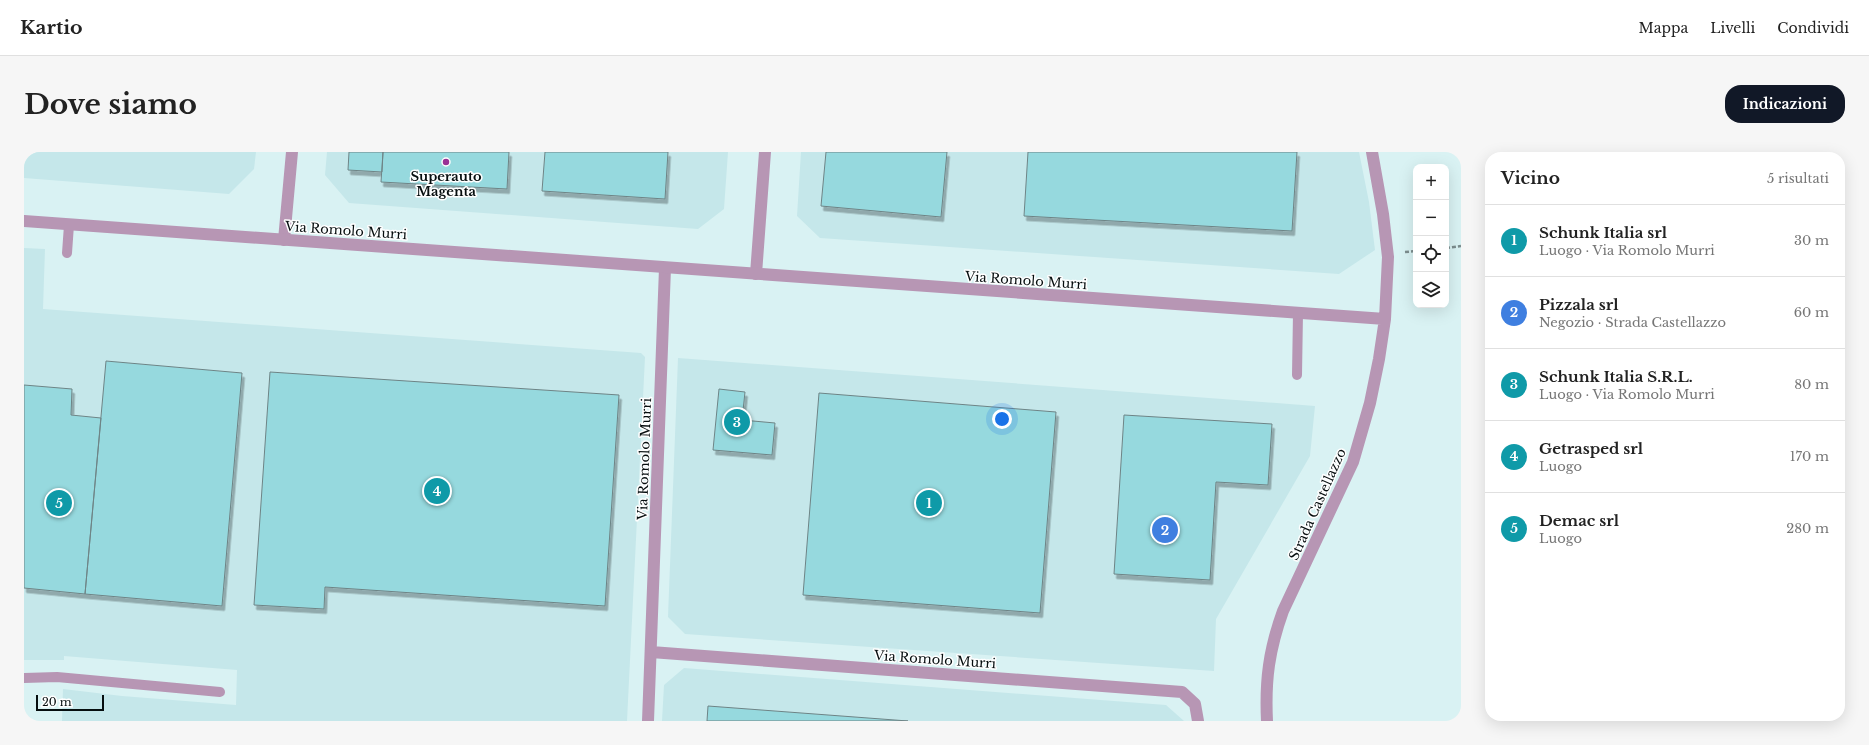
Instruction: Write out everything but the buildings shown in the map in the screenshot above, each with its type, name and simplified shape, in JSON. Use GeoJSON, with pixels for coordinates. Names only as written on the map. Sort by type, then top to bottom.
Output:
{"type":"FeatureCollection","features":[{"type":"Feature","properties":{"kind":"street"},"geometry":{"type":"LineString","coordinates":[[284,240],[292,152]]}},
{"type":"Feature","properties":{"kind":"street"},"geometry":{"type":"LineString","coordinates":[[756,274],[765,152]]}},
{"type":"Feature","properties":{"kind":"street","name":"Strada Castellazzo"},"geometry":{"type":"LineString","coordinates":[[1267,721],[1266,680],[1276,630],[1283,611],[1353,462],[1370,403],[1385,319],[1388,257],[1383,214],[1372,152]]}},
{"type":"Feature","properties":{"kind":"street","name":"Via Romolo Murri"},"geometry":{"type":"LineString","coordinates":[[24,221],[1385,319]]}},
{"type":"Feature","properties":{"kind":"street","name":"Via Romolo Murri"},"geometry":{"type":"LineString","coordinates":[[648,721],[666,268]]}},
{"type":"Feature","properties":{"kind":"street","name":"Via Romolo Murri"},"geometry":{"type":"LineString","coordinates":[[651,652],[1182,692],[1195,704],[1198,721]]}},
{"type":"Feature","properties":{"kind":"lane"},"geometry":{"type":"LineString","coordinates":[[68,253],[69,225]]}},
{"type":"Feature","properties":{"kind":"lane"},"geometry":{"type":"LineString","coordinates":[[1297,375],[1298,313]]}},
{"type":"Feature","properties":{"kind":"lane"},"geometry":{"type":"LineString","coordinates":[[24,678],[56,677],[220,692]]}},
{"type":"Feature","properties":{"kind":"path"},"geometry":{"type":"LineString","coordinates":[[1449,248],[1461,246]]}},
{"type":"Feature","properties":{"kind":"shaded area"},"geometry":{"type":"Polygon","coordinates":[[[24,152],[256,152],[254,169],[229,194],[24,178],[24,152]]]}},
{"type":"Feature","properties":{"kind":"shaded area"},"geometry":{"type":"Polygon","coordinates":[[[327,152],[728,152],[724,209],[698,229],[349,203],[325,175],[327,152]]]}},
{"type":"Feature","properties":{"kind":"shaded area"},"geometry":{"type":"Polygon","coordinates":[[[801,152],[1359,152],[1369,202],[1375,250],[1339,274],[820,238],[797,216],[801,152]]]}},
{"type":"Feature","properties":{"kind":"shaded area"},"geometry":{"type":"Polygon","coordinates":[[[24,248],[45,249],[43,309],[641,353],[645,357],[627,721],[62,721],[63,689],[122,696],[236,705],[237,670],[64,656],[64,660],[24,660],[24,248]]]}},
{"type":"Feature","properties":{"kind":"shaded area"},"geometry":{"type":"Polygon","coordinates":[[[678,358],[1315,406],[1310,456],[1216,619],[1214,671],[685,634],[668,617],[678,358]]]}},
{"type":"Feature","properties":{"kind":"shaded area"},"geometry":{"type":"Polygon","coordinates":[[[684,668],[1166,705],[1184,721],[662,721],[664,685],[684,668]]]}},
{"type":"Feature","properties":{"kind":"place","name":"Superauto Magenta"},"geometry":{"type":"Point","coordinates":[446,162]}},
{"type":"Feature","properties":{"kind":"place","name":"Schunk Italia S.R.L."},"geometry":{"type":"Point","coordinates":[737,422]}},
{"type":"Feature","properties":{"kind":"place","name":"Getrasped srl"},"geometry":{"type":"Point","coordinates":[437,491]}},
{"type":"Feature","properties":{"kind":"place","name":"Demac srl"},"geometry":{"type":"Point","coordinates":[59,503]}},
{"type":"Feature","properties":{"kind":"place","name":"Schunk Italia srl"},"geometry":{"type":"Point","coordinates":[929,503]}},
{"type":"Feature","properties":{"kind":"place","name":"Pizzala srl"},"geometry":{"type":"Point","coordinates":[1165,530]}}]}
